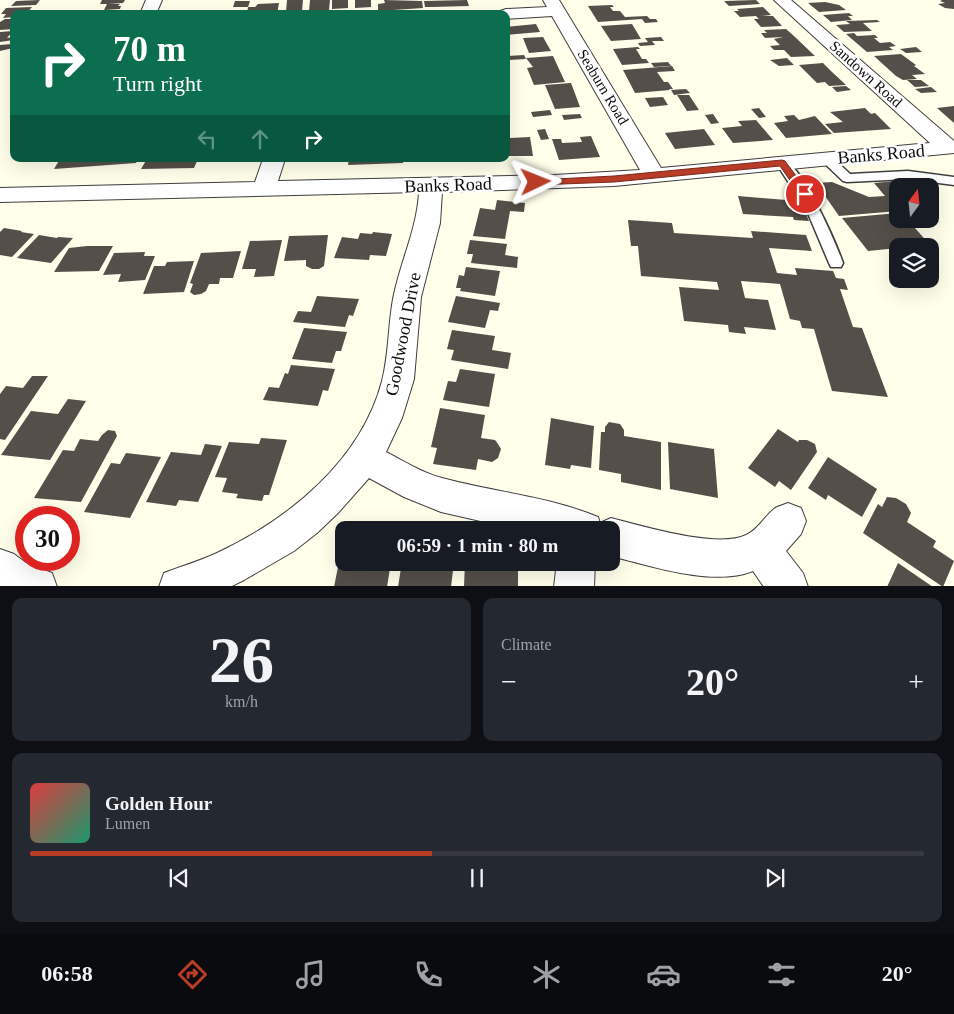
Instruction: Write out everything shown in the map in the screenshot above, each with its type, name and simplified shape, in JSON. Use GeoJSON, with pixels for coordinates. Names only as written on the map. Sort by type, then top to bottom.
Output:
{"type":"FeatureCollection","features":[{"type":"Feature","properties":{"kind":"street","name":"Sandown Road"},"geometry":{"type":"LineString","coordinates":[[782,0],[951,147]]}},
{"type":"Feature","properties":{"kind":"street"},"geometry":{"type":"LineString","coordinates":[[510,13],[554,5]]}},
{"type":"Feature","properties":{"kind":"street","name":"Seaburn Road"},"geometry":{"type":"LineString","coordinates":[[554,5],[654,175]]}},
{"type":"Feature","properties":{"kind":"street","name":"Banks Road"},"geometry":{"type":"LineString","coordinates":[[0,195],[554,182],[654,175],[951,147]]}},
{"type":"Feature","properties":{"kind":"street"},"geometry":{"type":"LineString","coordinates":[[264,190],[273,162]]}},
{"type":"Feature","properties":{"kind":"street","name":"Goodwood Drive"},"geometry":{"type":"LineString","coordinates":[[178,586],[192,583],[259,551],[302,522],[346,480],[364,458],[384,421],[396,389],[402,356],[403,321],[408,294],[429,222],[431,186]]}},
{"type":"Feature","properties":{"kind":"street"},"geometry":{"type":"LineString","coordinates":[[364,458],[416,485],[441,495],[528,514],[545,521]]}},
{"type":"Feature","properties":{"kind":"street"},"geometry":{"type":"LineString","coordinates":[[620,543],[715,559],[741,557],[760,549],[788,521]]}},
{"type":"Feature","properties":{"kind":"street"},"geometry":{"type":"LineString","coordinates":[[760,549],[789,586]]}},
{"type":"Feature","properties":{"kind":"street"},"geometry":{"type":"LineString","coordinates":[[0,568],[15,579],[38,586]]}},
{"type":"Feature","properties":{"kind":"street"},"geometry":{"type":"LineString","coordinates":[[574,586],[578,571]]}},
{"type":"Feature","properties":{"kind":"lane"},"geometry":{"type":"LineString","coordinates":[[827,159],[848,178],[908,176],[954,180]]}},
{"type":"Feature","properties":{"kind":"lane"},"geometry":{"type":"LineString","coordinates":[[782,163],[813,207],[822,224],[836,263]]}},
{"type":"Feature","properties":{"kind":"building"},"geometry":{"type":"Polygon","coordinates":[[[40,0],[36,5],[11,6],[16,1],[40,0]]]}},
{"type":"Feature","properties":{"kind":"building"},"geometry":{"type":"Polygon","coordinates":[[[102,0],[125,0],[123,3],[109,4],[120,4],[118,6],[121,6],[120,9],[104,10],[107,4],[100,4],[102,0]]]}},
{"type":"Feature","properties":{"kind":"building"},"geometry":{"type":"Polygon","coordinates":[[[287,0],[303,0],[302,10],[286,10],[287,0]]]}},
{"type":"Feature","properties":{"kind":"building"},"geometry":{"type":"Polygon","coordinates":[[[310,0],[330,0],[329,10],[309,10],[310,0]]]}},
{"type":"Feature","properties":{"kind":"building"},"geometry":{"type":"Polygon","coordinates":[[[332,0],[348,0],[348,8],[332,9],[332,0]]]}},
{"type":"Feature","properties":{"kind":"building"},"geometry":{"type":"Polygon","coordinates":[[[355,0],[371,0],[371,7],[355,8],[355,0]]]}},
{"type":"Feature","properties":{"kind":"building"},"geometry":{"type":"Polygon","coordinates":[[[384,0],[422,1],[423,8],[378,10],[378,4],[385,3],[384,0]]]}},
{"type":"Feature","properties":{"kind":"building"},"geometry":{"type":"Polygon","coordinates":[[[467,0],[469,6],[425,7],[424,1],[467,0]]]}},
{"type":"Feature","properties":{"kind":"building"},"geometry":{"type":"Polygon","coordinates":[[[756,0],[760,4],[729,6],[724,1],[756,0]]]}},
{"type":"Feature","properties":{"kind":"building"},"geometry":{"type":"Polygon","coordinates":[[[954,0],[954,9],[945,8],[938,4],[945,3],[940,1],[954,0]]]}},
{"type":"Feature","properties":{"kind":"building"},"geometry":{"type":"Polygon","coordinates":[[[235,1],[250,1],[248,7],[233,7],[235,1]]]}},
{"type":"Feature","properties":{"kind":"building"},"geometry":{"type":"Polygon","coordinates":[[[825,2],[839,5],[846,10],[819,12],[808,3],[825,2]]]}},
{"type":"Feature","properties":{"kind":"building"},"geometry":{"type":"Polygon","coordinates":[[[279,3],[278,10],[248,10],[248,7],[255,7],[258,4],[279,3]]]}},
{"type":"Feature","properties":{"kind":"building"},"geometry":{"type":"Polygon","coordinates":[[[612,5],[614,7],[610,7],[613,11],[620,11],[625,17],[647,16],[650,19],[656,19],[658,22],[645,23],[642,19],[598,22],[588,6],[612,5]]]}},
{"type":"Feature","properties":{"kind":"building"},"geometry":{"type":"Polygon","coordinates":[[[32,7],[29,10],[10,10],[10,17],[3,18],[6,14],[1,14],[6,8],[32,7]]]}},
{"type":"Feature","properties":{"kind":"building"},"geometry":{"type":"Polygon","coordinates":[[[763,7],[771,15],[761,16],[773,16],[782,26],[761,27],[754,19],[759,19],[756,16],[740,17],[734,11],[739,11],[737,9],[763,7]]]}},
{"type":"Feature","properties":{"kind":"building"},"geometry":{"type":"Polygon","coordinates":[[[849,13],[853,16],[848,16],[852,20],[831,22],[823,15],[849,13]]]}},
{"type":"Feature","properties":{"kind":"building"},"geometry":{"type":"Polygon","coordinates":[[[10,19],[10,29],[0,30],[0,22],[10,19]]]}},
{"type":"Feature","properties":{"kind":"building"},"geometry":{"type":"Polygon","coordinates":[[[877,20],[880,22],[863,23],[872,31],[844,32],[836,25],[850,24],[846,21],[877,20]]]}},
{"type":"Feature","properties":{"kind":"building"},"geometry":{"type":"Polygon","coordinates":[[[536,24],[540,32],[510,35],[510,27],[536,24]]]}},
{"type":"Feature","properties":{"kind":"building"},"geometry":{"type":"Polygon","coordinates":[[[632,24],[641,39],[611,41],[601,26],[632,24]]]}},
{"type":"Feature","properties":{"kind":"building"},"geometry":{"type":"Polygon","coordinates":[[[786,29],[815,56],[791,57],[784,50],[774,50],[770,46],[780,45],[774,39],[783,37],[765,38],[761,33],[767,33],[764,30],[786,29]]]}},
{"type":"Feature","properties":{"kind":"building"},"geometry":{"type":"Polygon","coordinates":[[[10,31],[7,38],[10,38],[10,40],[0,42],[0,32],[10,31]]]}},
{"type":"Feature","properties":{"kind":"building"},"geometry":{"type":"Polygon","coordinates":[[[854,33],[857,36],[875,35],[878,38],[874,38],[880,43],[890,42],[896,46],[889,47],[893,50],[867,52],[846,34],[854,33]]]}},
{"type":"Feature","properties":{"kind":"building"},"geometry":{"type":"Polygon","coordinates":[[[543,37],[551,51],[529,53],[523,38],[543,37]]]}},
{"type":"Feature","properties":{"kind":"building"},"geometry":{"type":"Polygon","coordinates":[[[661,37],[664,41],[652,41],[655,45],[640,46],[638,43],[648,42],[645,38],[661,37]]]}},
{"type":"Feature","properties":{"kind":"building"},"geometry":{"type":"Polygon","coordinates":[[[10,44],[10,49],[0,51],[0,45],[10,44]]]}},
{"type":"Feature","properties":{"kind":"building"},"geometry":{"type":"Polygon","coordinates":[[[638,47],[640,49],[636,49],[642,59],[646,59],[649,63],[622,65],[613,49],[638,47]]]}},
{"type":"Feature","properties":{"kind":"building"},"geometry":{"type":"Polygon","coordinates":[[[916,47],[922,52],[906,53],[900,49],[916,47]]]}},
{"type":"Feature","properties":{"kind":"building"},"geometry":{"type":"Polygon","coordinates":[[[901,54],[925,74],[912,75],[917,79],[903,80],[874,56],[901,54]]]}},
{"type":"Feature","properties":{"kind":"building"},"geometry":{"type":"Polygon","coordinates":[[[524,55],[526,59],[510,60],[510,56],[524,55]]]}},
{"type":"Feature","properties":{"kind":"building"},"geometry":{"type":"Polygon","coordinates":[[[553,56],[565,82],[534,85],[527,68],[533,67],[526,58],[553,56]]]}},
{"type":"Feature","properties":{"kind":"building"},"geometry":{"type":"Polygon","coordinates":[[[787,58],[794,65],[779,66],[770,60],[787,58]]]}},
{"type":"Feature","properties":{"kind":"building"},"geometry":{"type":"Polygon","coordinates":[[[668,62],[671,66],[654,67],[651,63],[668,62]]]}},
{"type":"Feature","properties":{"kind":"building"},"geometry":{"type":"Polygon","coordinates":[[[823,63],[846,85],[829,86],[825,82],[817,83],[799,65],[823,63]]]}},
{"type":"Feature","properties":{"kind":"building"},"geometry":{"type":"Polygon","coordinates":[[[672,66],[675,71],[657,72],[664,82],[668,82],[673,89],[635,93],[623,70],[672,66]]]}},
{"type":"Feature","properties":{"kind":"building"},"geometry":{"type":"Polygon","coordinates":[[[907,80],[921,80],[929,86],[915,87],[907,80]]]}},
{"type":"Feature","properties":{"kind":"building"},"geometry":{"type":"Polygon","coordinates":[[[571,83],[580,107],[555,109],[545,85],[571,83]]]}},
{"type":"Feature","properties":{"kind":"building"},"geometry":{"type":"Polygon","coordinates":[[[846,86],[851,90],[837,92],[832,87],[846,86]]]}},
{"type":"Feature","properties":{"kind":"building"},"geometry":{"type":"Polygon","coordinates":[[[931,87],[937,92],[921,93],[915,89],[931,87]]]}},
{"type":"Feature","properties":{"kind":"building"},"geometry":{"type":"Polygon","coordinates":[[[686,89],[690,93],[674,95],[671,90],[686,89]]]}},
{"type":"Feature","properties":{"kind":"building"},"geometry":{"type":"Polygon","coordinates":[[[677,95],[689,95],[699,110],[687,111],[677,95]]]}},
{"type":"Feature","properties":{"kind":"building"},"geometry":{"type":"Polygon","coordinates":[[[663,97],[668,105],[650,107],[645,98],[663,97]]]}},
{"type":"Feature","properties":{"kind":"building"},"geometry":{"type":"Polygon","coordinates":[[[954,106],[954,123],[937,108],[954,106]]]}},
{"type":"Feature","properties":{"kind":"building"},"geometry":{"type":"Polygon","coordinates":[[[759,108],[766,117],[759,118],[751,109],[759,108]]]}},
{"type":"Feature","properties":{"kind":"building"},"geometry":{"type":"Polygon","coordinates":[[[865,108],[871,114],[875,113],[891,129],[834,133],[825,124],[843,122],[830,112],[865,108]]]}},
{"type":"Feature","properties":{"kind":"building"},"geometry":{"type":"Polygon","coordinates":[[[550,110],[552,115],[533,117],[531,112],[550,110]]]}},
{"type":"Feature","properties":{"kind":"building"},"geometry":{"type":"Polygon","coordinates":[[[580,114],[582,118],[564,120],[562,115],[580,114]]]}},
{"type":"Feature","properties":{"kind":"building"},"geometry":{"type":"Polygon","coordinates":[[[713,114],[719,123],[711,124],[705,115],[713,114]]]}},
{"type":"Feature","properties":{"kind":"building"},"geometry":{"type":"Polygon","coordinates":[[[794,115],[799,120],[815,116],[832,134],[786,138],[774,123],[788,121],[784,116],[794,115]]]}},
{"type":"Feature","properties":{"kind":"building"},"geometry":{"type":"Polygon","coordinates":[[[756,120],[773,140],[733,143],[722,128],[742,126],[738,121],[756,120]]]}},
{"type":"Feature","properties":{"kind":"building"},"geometry":{"type":"Polygon","coordinates":[[[545,129],[549,139],[541,140],[537,130],[545,129]]]}},
{"type":"Feature","properties":{"kind":"building"},"geometry":{"type":"Polygon","coordinates":[[[704,129],[715,145],[675,149],[665,133],[704,129]]]}},
{"type":"Feature","properties":{"kind":"building"},"geometry":{"type":"Polygon","coordinates":[[[591,136],[600,157],[559,160],[552,139],[561,139],[562,143],[582,142],[580,137],[591,136]]]}},
{"type":"Feature","properties":{"kind":"building"},"geometry":{"type":"Polygon","coordinates":[[[530,137],[533,156],[510,156],[510,138],[530,137]]]}},
{"type":"Feature","properties":{"kind":"building"},"geometry":{"type":"Polygon","coordinates":[[[58,162],[136,162],[136,163],[54,169],[58,162]]]}},
{"type":"Feature","properties":{"kind":"building"},"geometry":{"type":"Polygon","coordinates":[[[145,162],[197,162],[194,168],[141,169],[145,162]]]}},
{"type":"Feature","properties":{"kind":"building"},"geometry":{"type":"Polygon","coordinates":[[[348,162],[403,162],[403,163],[348,165],[348,162]]]}},
{"type":"Feature","properties":{"kind":"building"},"geometry":{"type":"Polygon","coordinates":[[[832,182],[869,197],[885,196],[874,183],[889,182],[889,212],[839,216],[816,183],[832,182]]]}},
{"type":"Feature","properties":{"kind":"building"},"geometry":{"type":"Polygon","coordinates":[[[738,196],[798,201],[809,221],[794,220],[793,217],[743,214],[738,196]]]}},
{"type":"Feature","properties":{"kind":"building"},"geometry":{"type":"Polygon","coordinates":[[[497,200],[525,203],[524,212],[510,211],[505,239],[473,236],[480,208],[495,210],[497,200]]]}},
{"type":"Feature","properties":{"kind":"building"},"geometry":{"type":"Polygon","coordinates":[[[889,214],[889,228],[915,228],[924,238],[889,238],[889,249],[868,251],[842,218],[889,214]]]}},
{"type":"Feature","properties":{"kind":"building"},"geometry":{"type":"Polygon","coordinates":[[[628,220],[672,223],[674,233],[753,238],[751,231],[806,235],[812,251],[769,248],[777,273],[797,275],[795,268],[833,271],[836,278],[844,279],[848,290],[840,289],[853,327],[862,328],[888,397],[832,391],[814,329],[802,328],[800,321],[790,319],[780,284],[741,281],[745,298],[768,300],[776,330],[744,327],[746,334],[729,332],[728,325],[684,321],[679,287],[719,290],[717,282],[641,276],[638,246],[631,246],[628,220]]]}},
{"type":"Feature","properties":{"kind":"building"},"geometry":{"type":"Polygon","coordinates":[[[4,228],[34,234],[12,257],[0,255],[0,232],[4,228]]]}},
{"type":"Feature","properties":{"kind":"building"},"geometry":{"type":"Polygon","coordinates":[[[373,232],[392,234],[386,256],[370,255],[369,260],[334,258],[342,237],[358,239],[360,233],[372,234],[373,232]]]}},
{"type":"Feature","properties":{"kind":"building"},"geometry":{"type":"Polygon","coordinates":[[[39,235],[73,238],[51,263],[17,258],[39,235]]]}},
{"type":"Feature","properties":{"kind":"building"},"geometry":{"type":"Polygon","coordinates":[[[328,235],[324,266],[319,269],[312,269],[306,266],[306,260],[284,261],[289,236],[328,235]]]}},
{"type":"Feature","properties":{"kind":"building"},"geometry":{"type":"Polygon","coordinates":[[[282,240],[274,276],[254,277],[256,269],[242,269],[250,241],[282,240]]]}},
{"type":"Feature","properties":{"kind":"building"},"geometry":{"type":"Polygon","coordinates":[[[470,240],[507,244],[505,255],[518,257],[517,268],[471,263],[473,254],[467,254],[470,240]]]}},
{"type":"Feature","properties":{"kind":"building"},"geometry":{"type":"Polygon","coordinates":[[[113,246],[99,271],[54,272],[69,248],[113,246]]]}},
{"type":"Feature","properties":{"kind":"building"},"geometry":{"type":"Polygon","coordinates":[[[241,251],[233,278],[220,278],[219,284],[209,284],[206,291],[201,294],[194,295],[190,292],[193,284],[190,283],[201,253],[241,251]]]}},
{"type":"Feature","properties":{"kind":"building"},"geometry":{"type":"Polygon","coordinates":[[[145,252],[144,256],[155,256],[145,280],[118,282],[121,274],[103,275],[114,253],[145,252]]]}},
{"type":"Feature","properties":{"kind":"building"},"geometry":{"type":"Polygon","coordinates":[[[194,261],[184,292],[143,294],[154,266],[165,266],[167,262],[194,261]]]}},
{"type":"Feature","properties":{"kind":"building"},"geometry":{"type":"Polygon","coordinates":[[[466,267],[500,271],[495,296],[460,291],[461,288],[456,288],[459,275],[464,276],[466,267]]]}},
{"type":"Feature","properties":{"kind":"building"},"geometry":{"type":"Polygon","coordinates":[[[317,296],[359,299],[353,316],[349,315],[345,327],[293,322],[298,311],[311,312],[317,296]]]}},
{"type":"Feature","properties":{"kind":"building"},"geometry":{"type":"Polygon","coordinates":[[[456,296],[500,303],[498,311],[490,310],[485,328],[448,322],[456,296]]]}},
{"type":"Feature","properties":{"kind":"building"},"geometry":{"type":"Polygon","coordinates":[[[304,328],[347,332],[341,351],[336,351],[332,363],[292,359],[304,328]]]}},
{"type":"Feature","properties":{"kind":"building"},"geometry":{"type":"Polygon","coordinates":[[[452,330],[495,336],[492,350],[511,353],[508,369],[451,360],[454,350],[447,349],[452,330]]]}},
{"type":"Feature","properties":{"kind":"building"},"geometry":{"type":"Polygon","coordinates":[[[291,365],[335,369],[328,391],[323,390],[318,406],[263,400],[269,387],[279,388],[285,373],[288,374],[291,365]]]}},
{"type":"Feature","properties":{"kind":"building"},"geometry":{"type":"Polygon","coordinates":[[[460,369],[495,374],[489,407],[443,400],[448,381],[456,382],[460,369]]]}},
{"type":"Feature","properties":{"kind":"building"},"geometry":{"type":"Polygon","coordinates":[[[32,376],[48,376],[5,440],[0,439],[0,394],[6,386],[23,388],[32,376]]]}},
{"type":"Feature","properties":{"kind":"building"},"geometry":{"type":"Polygon","coordinates":[[[68,399],[86,401],[50,460],[1,455],[31,411],[58,414],[68,399]]]}},
{"type":"Feature","properties":{"kind":"building"},"geometry":{"type":"Polygon","coordinates":[[[440,408],[485,415],[481,438],[495,440],[501,449],[498,458],[492,462],[478,459],[476,470],[433,464],[437,448],[431,447],[440,408]]]}},
{"type":"Feature","properties":{"kind":"building"},"geometry":{"type":"Polygon","coordinates":[[[551,418],[594,426],[591,468],[571,465],[570,469],[545,465],[551,418]]]}},
{"type":"Feature","properties":{"kind":"building"},"geometry":{"type":"Polygon","coordinates":[[[609,422],[620,424],[624,430],[624,436],[661,442],[661,490],[621,482],[621,474],[599,470],[601,432],[605,432],[605,427],[609,422]]]}},
{"type":"Feature","properties":{"kind":"building"},"geometry":{"type":"Polygon","coordinates":[[[778,429],[798,442],[799,440],[807,440],[815,444],[817,452],[791,490],[779,481],[775,487],[748,468],[778,429]]]}},
{"type":"Feature","properties":{"kind":"building"},"geometry":{"type":"Polygon","coordinates":[[[108,430],[115,431],[117,436],[81,502],[34,498],[63,450],[74,451],[80,439],[98,441],[108,430]]]}},
{"type":"Feature","properties":{"kind":"building"},"geometry":{"type":"Polygon","coordinates":[[[261,438],[287,440],[269,495],[264,495],[262,501],[236,498],[238,494],[222,492],[227,478],[215,477],[229,442],[259,444],[261,438]]]}},
{"type":"Feature","properties":{"kind":"building"},"geometry":{"type":"Polygon","coordinates":[[[668,442],[714,449],[718,498],[670,489],[668,442]]]}},
{"type":"Feature","properties":{"kind":"building"},"geometry":{"type":"Polygon","coordinates":[[[205,444],[222,446],[198,502],[179,500],[176,506],[146,502],[171,452],[201,455],[205,444]]]}},
{"type":"Feature","properties":{"kind":"building"},"geometry":{"type":"Polygon","coordinates":[[[126,453],[161,457],[130,518],[84,512],[111,463],[120,464],[126,453]]]}},
{"type":"Feature","properties":{"kind":"building"},"geometry":{"type":"Polygon","coordinates":[[[828,457],[877,489],[862,517],[828,495],[826,500],[808,488],[828,457]]]}},
{"type":"Feature","properties":{"kind":"building"},"geometry":{"type":"Polygon","coordinates":[[[887,497],[896,498],[906,504],[911,513],[907,522],[936,541],[933,547],[954,561],[943,586],[863,533],[878,504],[882,507],[887,497]]]}},
{"type":"Feature","properties":{"kind":"building"},"geometry":{"type":"Polygon","coordinates":[[[898,563],[932,586],[887,586],[898,563]]]}},
{"type":"Feature","properties":{"kind":"building"},"geometry":{"type":"Polygon","coordinates":[[[337,571],[390,571],[387,586],[334,586],[337,571]]]}},
{"type":"Feature","properties":{"kind":"building"},"geometry":{"type":"Polygon","coordinates":[[[401,571],[453,571],[451,586],[398,586],[401,571]]]}},
{"type":"Feature","properties":{"kind":"building"},"geometry":{"type":"Polygon","coordinates":[[[465,571],[518,571],[518,586],[464,586],[465,571]]]}},
{"type":"Feature","properties":{"kind":"route"},"geometry":{"type":"LineString","coordinates":[[536,182],[614,179],[782,163],[805,194]]}}]}
